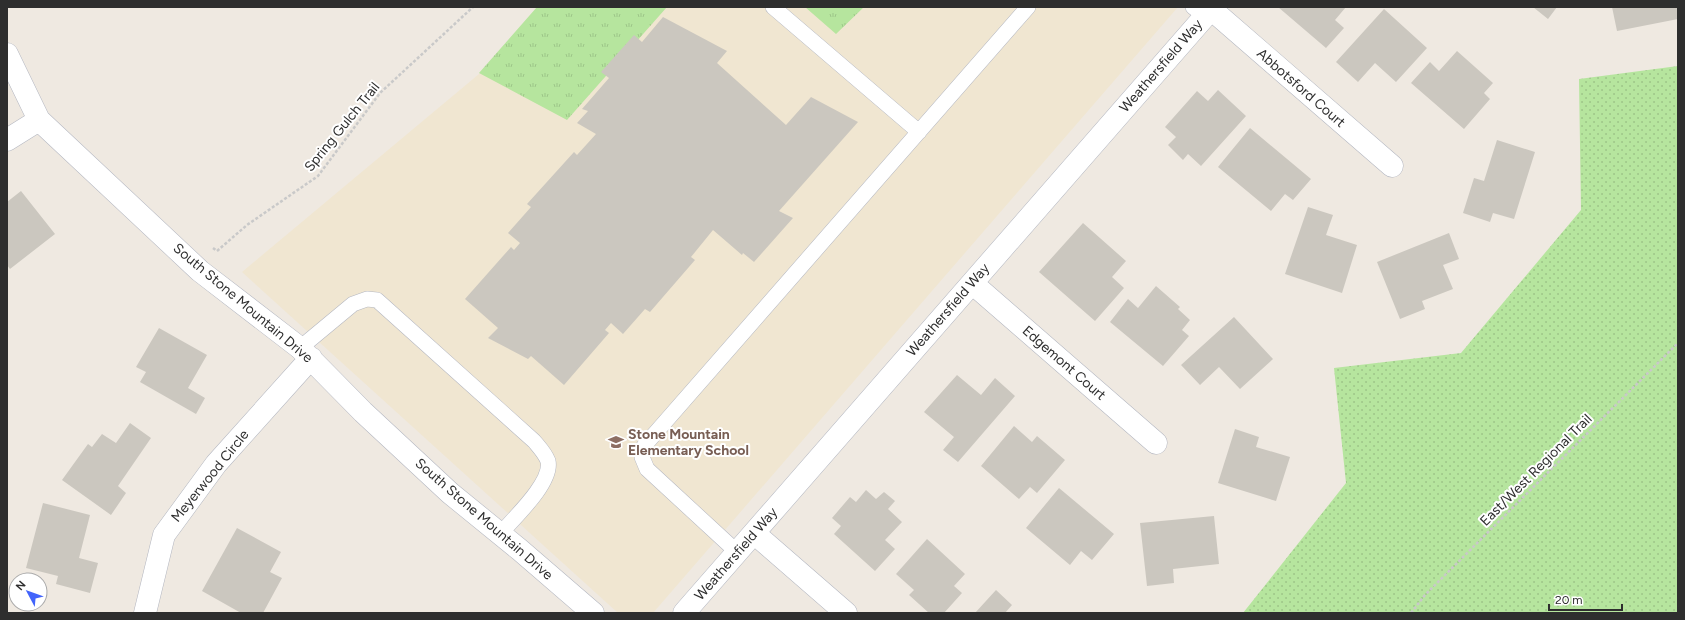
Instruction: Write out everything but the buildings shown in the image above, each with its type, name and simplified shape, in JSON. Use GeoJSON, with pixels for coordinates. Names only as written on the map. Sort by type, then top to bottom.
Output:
{"type":"FeatureCollection","features":[{"type":"Feature","properties":{"kind":"street","name":"Abbotsford Court"},"geometry":{"type":"LineString","coordinates":[[1205,10],[1392,166]]}},
{"type":"Feature","properties":{"kind":"street","name":"Weathersfield Way"},"geometry":{"type":"LineString","coordinates":[[684,613],[972,282],[1205,10]]}},
{"type":"Feature","properties":{"kind":"street","name":"South Stone Mountain Drive"},"geometry":{"type":"LineString","coordinates":[[7,54],[39,120],[200,272],[306,353],[363,412],[450,493],[593,613]]}},
{"type":"Feature","properties":{"kind":"street"},"geometry":{"type":"LineString","coordinates":[[7,140],[39,120]]}},
{"type":"Feature","properties":{"kind":"street","name":"Edgemont Court"},"geometry":{"type":"LineString","coordinates":[[972,282],[1156,443]]}},
{"type":"Feature","properties":{"kind":"street","name":"Meyerwood Circle"},"geometry":{"type":"LineString","coordinates":[[145,613],[164,535],[216,464],[306,353]]}},
{"type":"Feature","properties":{"kind":"street"},"geometry":{"type":"LineString","coordinates":[[754,533],[846,613]]}},
{"type":"Feature","properties":{"kind":"lane"},"geometry":{"type":"LineString","coordinates":[[773,7],[919,132]]}},
{"type":"Feature","properties":{"kind":"lane"},"geometry":{"type":"LineString","coordinates":[[737,552],[647,470],[642,457],[644,446],[1028,7]]}},
{"type":"Feature","properties":{"kind":"lane"},"geometry":{"type":"LineString","coordinates":[[306,353],[353,304],[367,299],[377,300],[534,441],[545,453],[548,462],[547,474],[542,486],[500,534]]}},
{"type":"Feature","properties":{"kind":"path","name":"Spring Gulch Trail"},"geometry":{"type":"LineString","coordinates":[[212,248],[217,252],[247,225],[318,176],[380,93],[473,7]]}},
{"type":"Feature","properties":{"kind":"path","name":"East/West Regional Trail"},"geometry":{"type":"LineString","coordinates":[[1411,613],[1424,595],[1678,343]]}},
{"type":"Feature","properties":{"kind":"shaded area","name":"Stone Mountain Elementary School"},"geometry":{"type":"Polygon","coordinates":[[[537,7],[1178,7],[653,613],[618,613],[242,272],[479,74],[537,7]]]}},
{"type":"Feature","properties":{"kind":"green space"},"geometry":{"type":"Polygon","coordinates":[[[537,7],[667,7],[567,120],[479,73],[537,7]]]}},
{"type":"Feature","properties":{"kind":"green space"},"geometry":{"type":"Polygon","coordinates":[[[805,7],[864,7],[836,34],[805,7]]]}},
{"type":"Feature","properties":{"kind":"green space"},"geometry":{"type":"Polygon","coordinates":[[[1678,66],[1678,613],[1243,613],[1346,483],[1334,368],[1461,353],[1581,210],[1579,79],[1678,66]]]}},
{"type":"Feature","properties":{"kind":"place","name":"Stone Mountain Elementary School"},"geometry":{"type":"Point","coordinates":[616,442]}}]}
